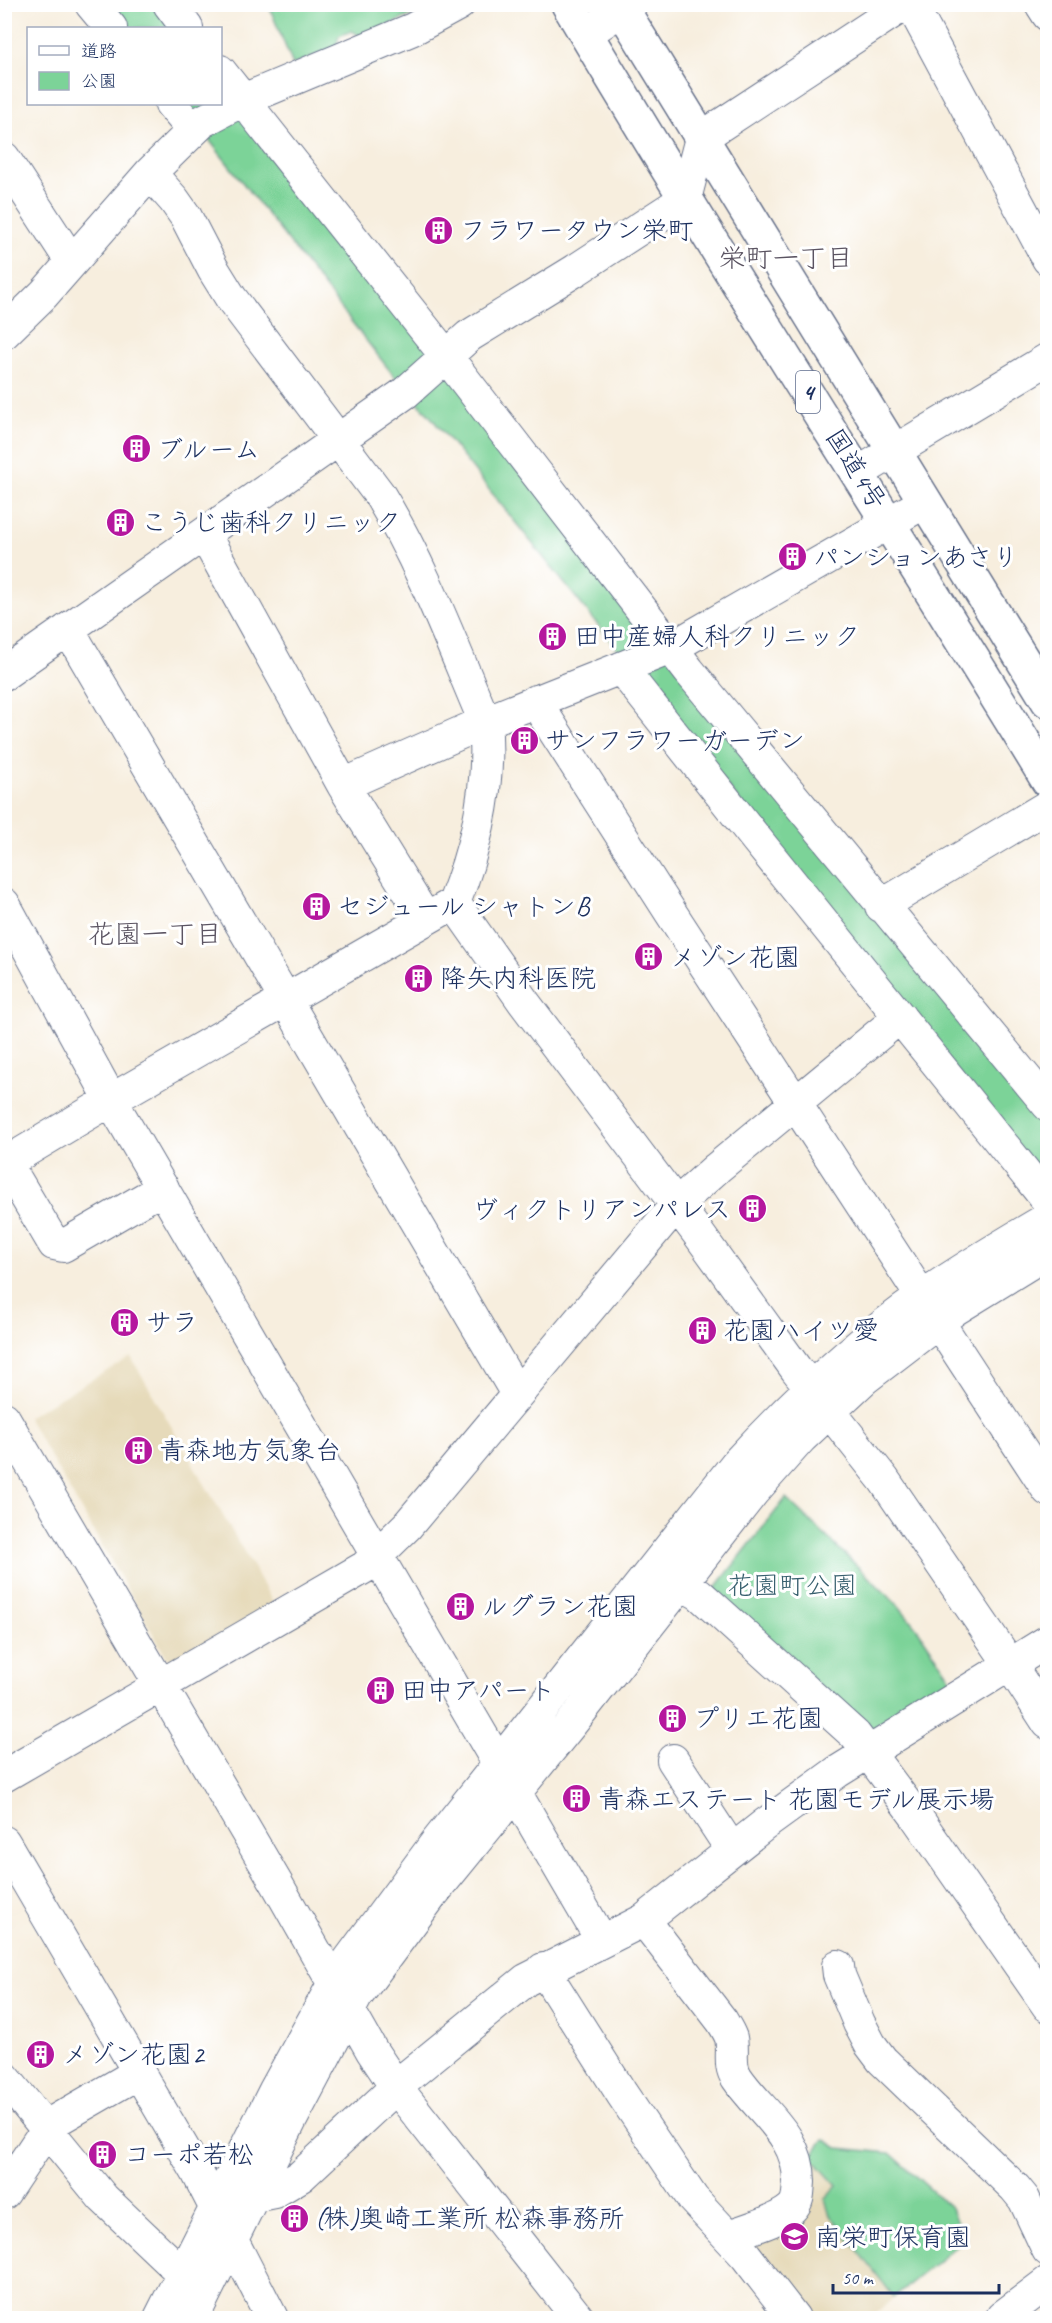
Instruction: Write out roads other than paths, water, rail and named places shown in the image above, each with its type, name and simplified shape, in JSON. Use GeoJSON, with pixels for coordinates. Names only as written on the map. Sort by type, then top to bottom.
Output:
{"type":"FeatureCollection","features":[{"type":"Feature","properties":{"kind":"highway","name":"国道4号"},"geometry":{"type":"LineString","coordinates":[[568,4],[685,199],[1044,767]]}},
{"type":"Feature","properties":{"kind":"highway","name":"国道4号"},"geometry":{"type":"LineString","coordinates":[[624,7],[701,138],[1047,701]]}},
{"type":"Feature","properties":{"kind":"street"},"geometry":{"type":"LineString","coordinates":[[92,4],[110,27]]}},
{"type":"Feature","properties":{"kind":"street"},"geometry":{"type":"LineString","coordinates":[[169,4],[187,27]]}},
{"type":"Feature","properties":{"kind":"street"},"geometry":{"type":"LineString","coordinates":[[4,333],[44,294],[150,173],[193,130],[214,113],[413,29],[459,4]]}},
{"type":"Feature","properties":{"kind":"street"},"geometry":{"type":"LineString","coordinates":[[4,674],[405,393],[469,336],[685,199],[701,138],[905,4]]}},
{"type":"Feature","properties":{"kind":"street"},"geometry":{"type":"LineString","coordinates":[[911,4],[1047,259]]}},
{"type":"Feature","properties":{"kind":"street"},"geometry":{"type":"LineString","coordinates":[[1041,4],[1047,15]]}},
{"type":"Feature","properties":{"kind":"street"},"geometry":{"type":"LineString","coordinates":[[585,34],[624,7]]}},
{"type":"Feature","properties":{"kind":"street"},"geometry":{"type":"LineString","coordinates":[[222,74],[446,356],[671,648],[1047,1105]]}},
{"type":"Feature","properties":{"kind":"street"},"geometry":{"type":"LineString","coordinates":[[172,105],[193,130]]}},
{"type":"Feature","properties":{"kind":"street"},"geometry":{"type":"LineString","coordinates":[[4,158],[71,261]]}},
{"type":"Feature","properties":{"kind":"street"},"geometry":{"type":"LineString","coordinates":[[150,173],[186,217],[231,298],[380,494],[414,557],[485,722],[487,746],[482,809],[468,868],[454,903],[111,1100],[5,1164],[54,1244],[63,1246],[163,1188]]}},
{"type":"Feature","properties":{"kind":"street"},"geometry":{"type":"LineString","coordinates":[[858,472],[1047,359]]}},
{"type":"Feature","properties":{"kind":"street"},"geometry":{"type":"LineString","coordinates":[[343,785],[485,722],[671,648],[925,502]]}},
{"type":"Feature","properties":{"kind":"street"},"geometry":{"type":"LineString","coordinates":[[204,534],[343,785],[425,918]]}},
{"type":"Feature","properties":{"kind":"street"},"geometry":{"type":"LineString","coordinates":[[68,629],[517,1394]]}},
{"type":"Feature","properties":{"kind":"street"},"geometry":{"type":"LineString","coordinates":[[621,668],[1047,1201]]}},
{"type":"Feature","properties":{"kind":"street"},"geometry":{"type":"LineString","coordinates":[[536,701],[1047,1490]]}},
{"type":"Feature","properties":{"kind":"street"},"geometry":{"type":"LineString","coordinates":[[881,906],[1047,806]]}},
{"type":"Feature","properties":{"kind":"street"},"geometry":{"type":"LineString","coordinates":[[454,903],[523,1001],[819,1399],[884,1480],[1009,1663],[1047,1723]]}},
{"type":"Feature","properties":{"kind":"street"},"geometry":{"type":"LineString","coordinates":[[4,904],[111,1100],[602,1941]]}},
{"type":"Feature","properties":{"kind":"street"},"geometry":{"type":"LineString","coordinates":[[4,1776],[377,1558],[407,1526],[676,1204],[900,1017]]}},
{"type":"Feature","properties":{"kind":"street"},"geometry":{"type":"LineString","coordinates":[[160,2319],[216,2206],[408,1880],[736,1464],[819,1399],[864,1379],[930,1309],[1047,1218]]}},
{"type":"Feature","properties":{"kind":"street"},"geometry":{"type":"LineString","coordinates":[[930,1309],[1047,1252]]}},
{"type":"Feature","properties":{"kind":"street"},"geometry":{"type":"LineString","coordinates":[[193,2319],[254,2196],[341,1996],[377,1967],[753,1492],[801,1438],[819,1399]]}},
{"type":"Feature","properties":{"kind":"street"},"geometry":{"type":"LineString","coordinates":[[4,1418],[372,2051],[396,2087],[578,2319]]}},
{"type":"Feature","properties":{"kind":"street"},"geometry":{"type":"LineString","coordinates":[[658,1564],[681,1584],[699,1594],[821,1702],[868,1751],[1047,2006]]}},
{"type":"Feature","properties":{"kind":"street"},"geometry":{"type":"LineString","coordinates":[[254,2196],[274,2192],[301,2176],[396,2087],[503,1997],[543,1969],[644,1920],[732,1850],[868,1751],[1047,1641]]}},
{"type":"Feature","properties":{"kind":"street"},"geometry":{"type":"LineString","coordinates":[[673,1760],[732,1850]]}},
{"type":"Feature","properties":{"kind":"street"},"geometry":{"type":"LineString","coordinates":[[4,1842],[216,2206],[272,2319]]}},
{"type":"Feature","properties":{"kind":"street"},"geometry":{"type":"LineString","coordinates":[[644,1920],[722,2021],[730,2038],[733,2071],[789,2140],[798,2164],[797,2201],[792,2208],[729,2236]]}},
{"type":"Feature","properties":{"kind":"street"},"geometry":{"type":"LineString","coordinates":[[838,1966],[838,1975],[870,2044],[900,2078],[1015,2188],[1024,2199],[1047,2250]]}},
{"type":"Feature","properties":{"kind":"street"},"geometry":{"type":"LineString","coordinates":[[543,1969],[622,2094],[693,2199],[729,2236],[794,2319]]}},
{"type":"Feature","properties":{"kind":"street"},"geometry":{"type":"LineString","coordinates":[[4,2193],[46,2130],[55,2121],[138,2073]]}},
{"type":"Feature","properties":{"kind":"street"},"geometry":{"type":"LineString","coordinates":[[4,2077],[103,2198],[182,2273]]}},
{"type":"Feature","properties":{"kind":"street"},"geometry":{"type":"LineString","coordinates":[[1002,2317],[1047,2282]]}},
{"type":"Feature","properties":{"kind":"place","name":"フラワータウン栄町"},"geometry":{"type":"Point","coordinates":[439,230]}},
{"type":"Feature","properties":{"kind":"place","name":"ブルーム"},"geometry":{"type":"Point","coordinates":[136,449]}},
{"type":"Feature","properties":{"kind":"place","name":"こうじ歯科クリニック"},"geometry":{"type":"Point","coordinates":[120,522]}},
{"type":"Feature","properties":{"kind":"place","name":"パンションあさり"},"geometry":{"type":"Point","coordinates":[792,557]}},
{"type":"Feature","properties":{"kind":"place","name":"田中産婦人科クリニック"},"geometry":{"type":"Point","coordinates":[553,636]}},
{"type":"Feature","properties":{"kind":"place","name":"サンフラワーガーデン"},"geometry":{"type":"Point","coordinates":[524,740]}},
{"type":"Feature","properties":{"kind":"place","name":"セジュール シャトンB"},"geometry":{"type":"Point","coordinates":[316,906]}},
{"type":"Feature","properties":{"kind":"place","name":"メゾン花園"},"geometry":{"type":"Point","coordinates":[649,957]}},
{"type":"Feature","properties":{"kind":"place","name":"降矢内科医院"},"geometry":{"type":"Point","coordinates":[419,978]}},
{"type":"Feature","properties":{"kind":"place","name":"ヴィクトリアンパレス"},"geometry":{"type":"Point","coordinates":[752,1209]}},
{"type":"Feature","properties":{"kind":"place","name":"サラ"},"geometry":{"type":"Point","coordinates":[125,1322]}},
{"type":"Feature","properties":{"kind":"place","name":"花園ハイツ愛"},"geometry":{"type":"Point","coordinates":[702,1330]}},
{"type":"Feature","properties":{"kind":"place","name":"青森地方気象台"},"geometry":{"type":"Point","coordinates":[138,1450]}},
{"type":"Feature","properties":{"kind":"place","name":"ルグラン花園"},"geometry":{"type":"Point","coordinates":[461,1606]}},
{"type":"Feature","properties":{"kind":"place","name":"田中アパート"},"geometry":{"type":"Point","coordinates":[380,1690]}},
{"type":"Feature","properties":{"kind":"place","name":"プリエ花園"},"geometry":{"type":"Point","coordinates":[672,1718]}},
{"type":"Feature","properties":{"kind":"place","name":"青森エステート 花園モデル展示場"},"geometry":{"type":"Point","coordinates":[577,1799]}},
{"type":"Feature","properties":{"kind":"place","name":"メゾン花園2"},"geometry":{"type":"Point","coordinates":[41,2054]}},
{"type":"Feature","properties":{"kind":"place","name":"コーポ若松"},"geometry":{"type":"Point","coordinates":[103,2154]}},
{"type":"Feature","properties":{"kind":"place","name":"(株)奥崎工業所 松森事務所"},"geometry":{"type":"Point","coordinates":[294,2218]}},
{"type":"Feature","properties":{"kind":"place","name":"南栄町保育園"},"geometry":{"type":"Point","coordinates":[794,2237]}},
{"type":"Feature","properties":{"kind":"district","name":"栄町一丁目"},"geometry":{"type":"Point","coordinates":[786,258]}},
{"type":"Feature","properties":{"kind":"district","name":"花園一丁目"},"geometry":{"type":"Point","coordinates":[155,934]}},
{"type":"Feature","properties":{"kind":"park label","name":"花園町公園"},"geometry":{"type":"Point","coordinates":[792,1585]}}]}
